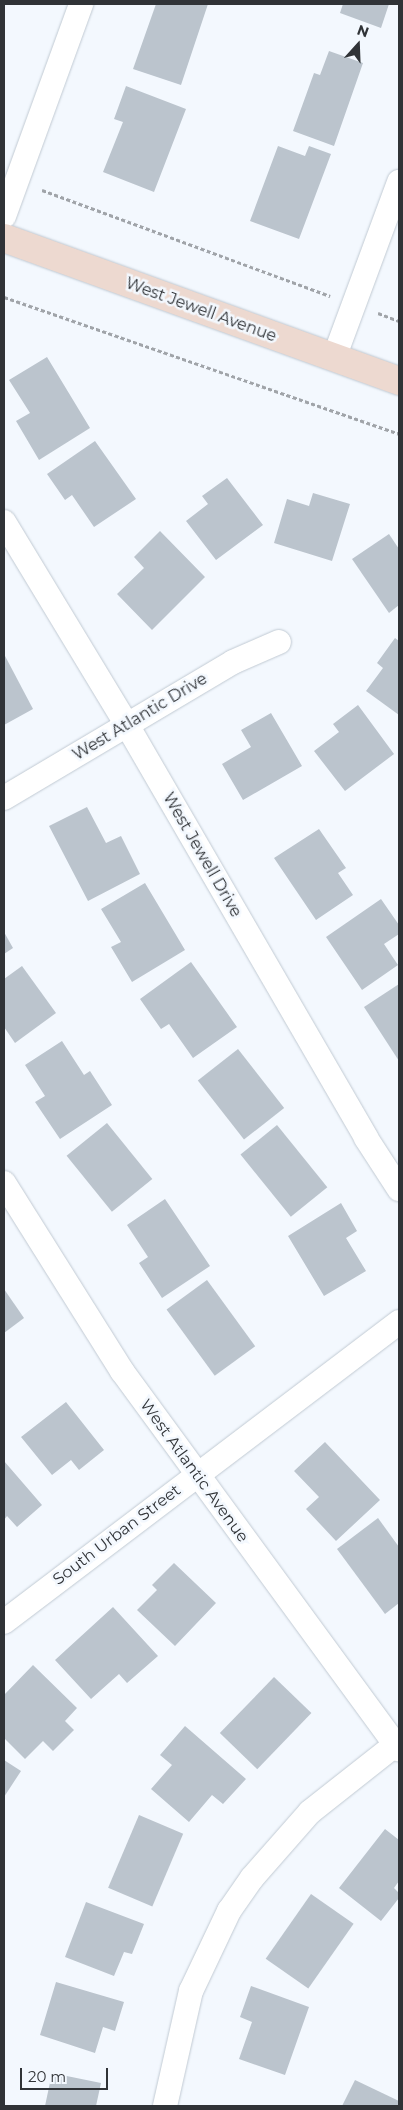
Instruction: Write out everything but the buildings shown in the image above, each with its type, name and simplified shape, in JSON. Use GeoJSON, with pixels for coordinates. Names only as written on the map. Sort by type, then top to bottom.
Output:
{"type":"FeatureCollection","features":[{"type":"Feature","properties":{"kind":"main road","name":"West Jewell Avenue"},"geometry":{"type":"LineString","coordinates":[[4,238],[399,381]]}},
{"type":"Feature","properties":{"kind":"street"},"geometry":{"type":"LineString","coordinates":[[4,216],[81,4]]}},
{"type":"Feature","properties":{"kind":"street"},"geometry":{"type":"LineString","coordinates":[[334,358],[399,182]]}},
{"type":"Feature","properties":{"kind":"street","name":"West Jewell Drive"},"geometry":{"type":"LineString","coordinates":[[4,522],[127,725],[366,1138],[399,1189]]}},
{"type":"Feature","properties":{"kind":"street","name":"West Atlantic Drive"},"geometry":{"type":"LineString","coordinates":[[4,798],[233,662],[279,642]]}},
{"type":"Feature","properties":{"kind":"street","name":"West Atlantic Avenue"},"geometry":{"type":"LineString","coordinates":[[4,1184],[88,1318],[196,1476],[398,1747]]}},
{"type":"Feature","properties":{"kind":"street","name":"South Urban Street"},"geometry":{"type":"LineString","coordinates":[[4,1622],[399,1322]]}},
{"type":"Feature","properties":{"kind":"street"},"geometry":{"type":"LineString","coordinates":[[165,2106],[191,1991],[229,1911],[252,1878],[310,1812],[398,1747]]}},
{"type":"Feature","properties":{"kind":"path"},"geometry":{"type":"LineString","coordinates":[[16,181],[354,305]]}},
{"type":"Feature","properties":{"kind":"path"},"geometry":{"type":"LineString","coordinates":[[4,297],[399,434]]}}]}
